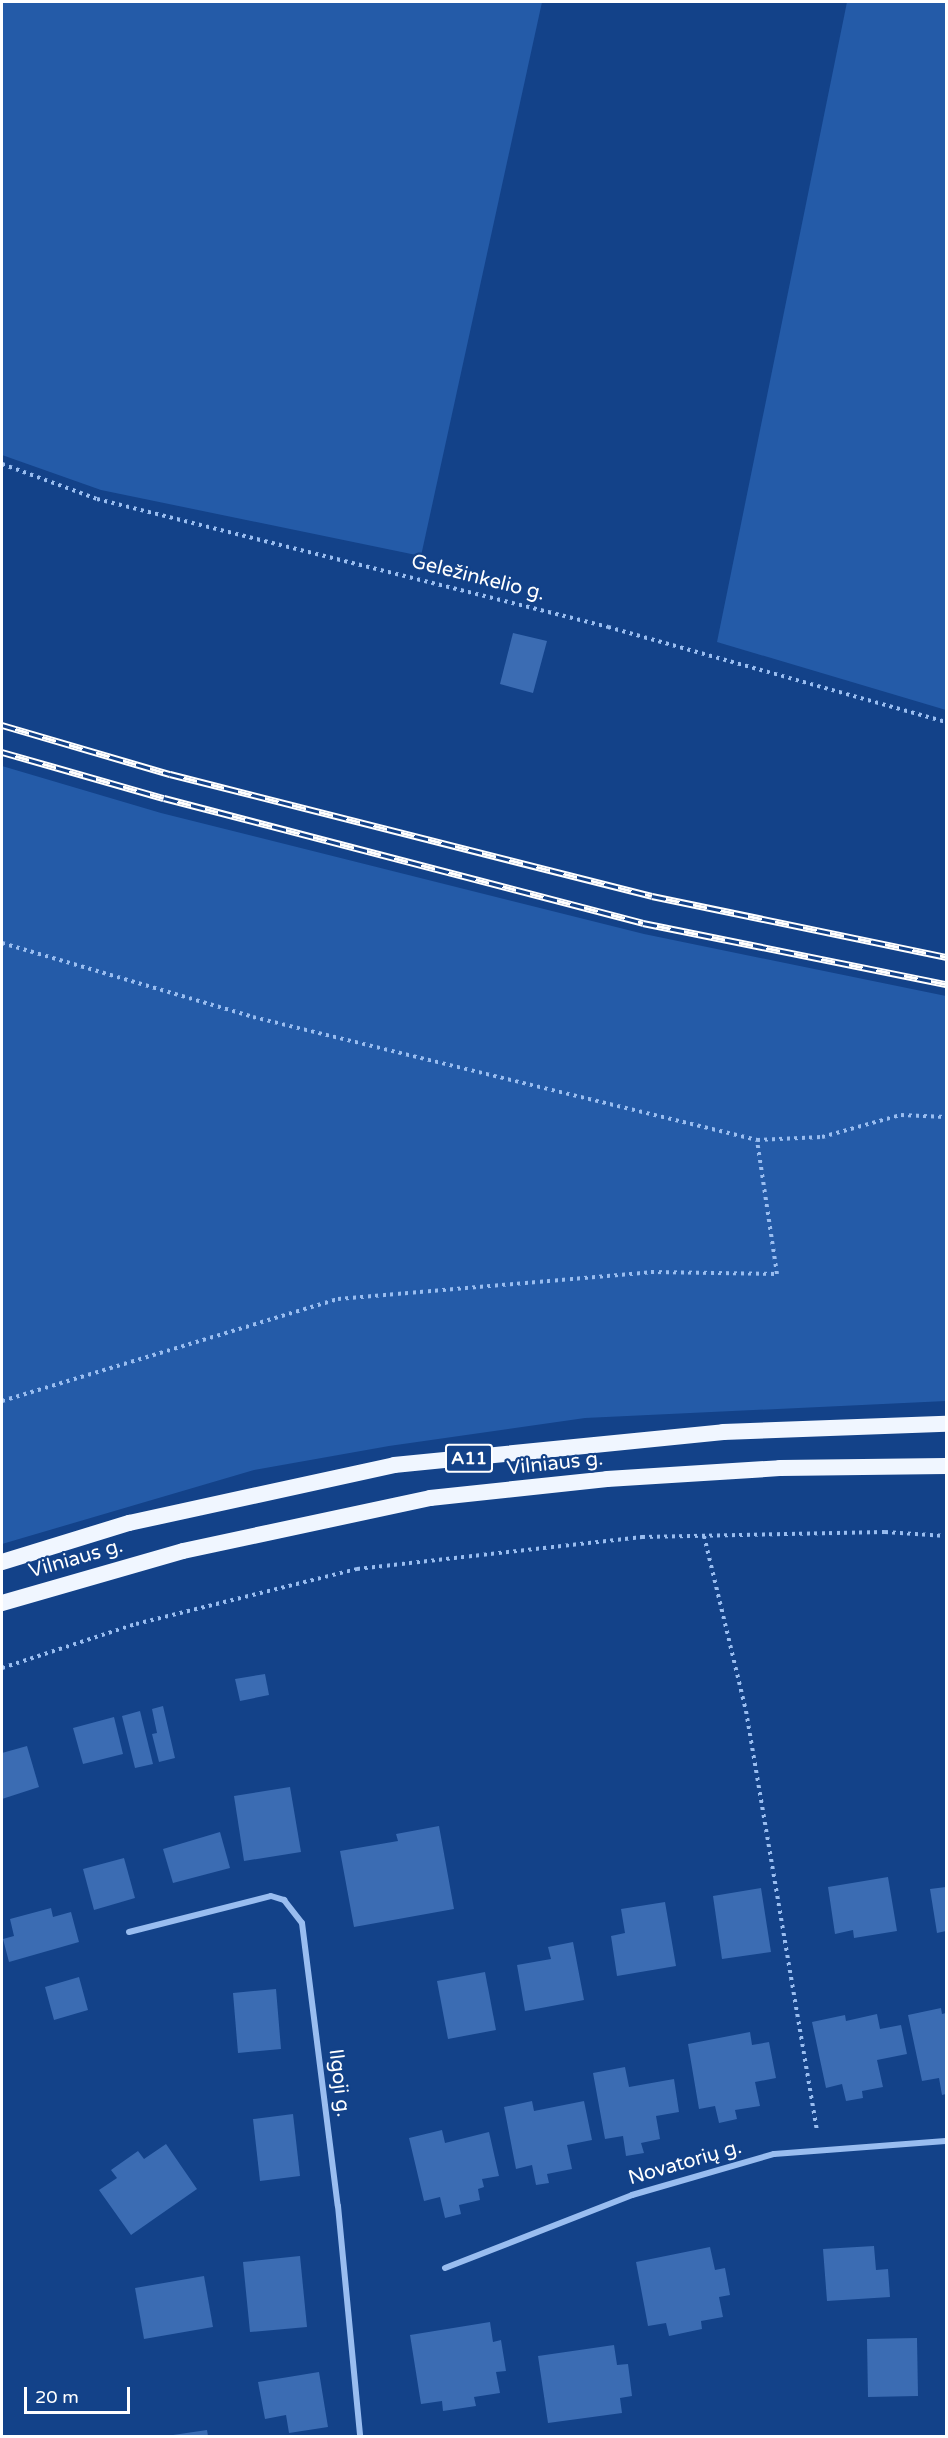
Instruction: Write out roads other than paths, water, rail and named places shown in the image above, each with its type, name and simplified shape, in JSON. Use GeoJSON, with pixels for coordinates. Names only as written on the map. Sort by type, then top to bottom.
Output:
{"type":"FeatureCollection","features":[{"type":"Feature","properties":{"kind":"highway","name":"Vilniaus g."},"geometry":{"type":"LineString","coordinates":[[2,1562],[129,1522],[394,1466],[723,1432],[946,1424]]}},
{"type":"Feature","properties":{"kind":"highway","name":"Vilniaus g."},"geometry":{"type":"LineString","coordinates":[[2,1603],[183,1551],[430,1498],[619,1478],[780,1468],[946,1466]]}},
{"type":"Feature","properties":{"kind":"street","name":"Ilgoji g."},"geometry":{"type":"LineString","coordinates":[[129,1932],[271,1896],[284,1900],[302,1923],[338,2206],[360,2436]]}},
{"type":"Feature","properties":{"kind":"street","name":"Novatorių g."},"geometry":{"type":"LineString","coordinates":[[446,2268],[632,2195],[774,2154],[946,2141]]}},
{"type":"Feature","properties":{"kind":"railway"},"geometry":{"type":"LineString","coordinates":[[2,725],[170,774],[652,896],[946,957]]}},
{"type":"Feature","properties":{"kind":"railway"},"geometry":{"type":"LineString","coordinates":[[2,752],[164,798],[643,923],[946,984]]}}]}
